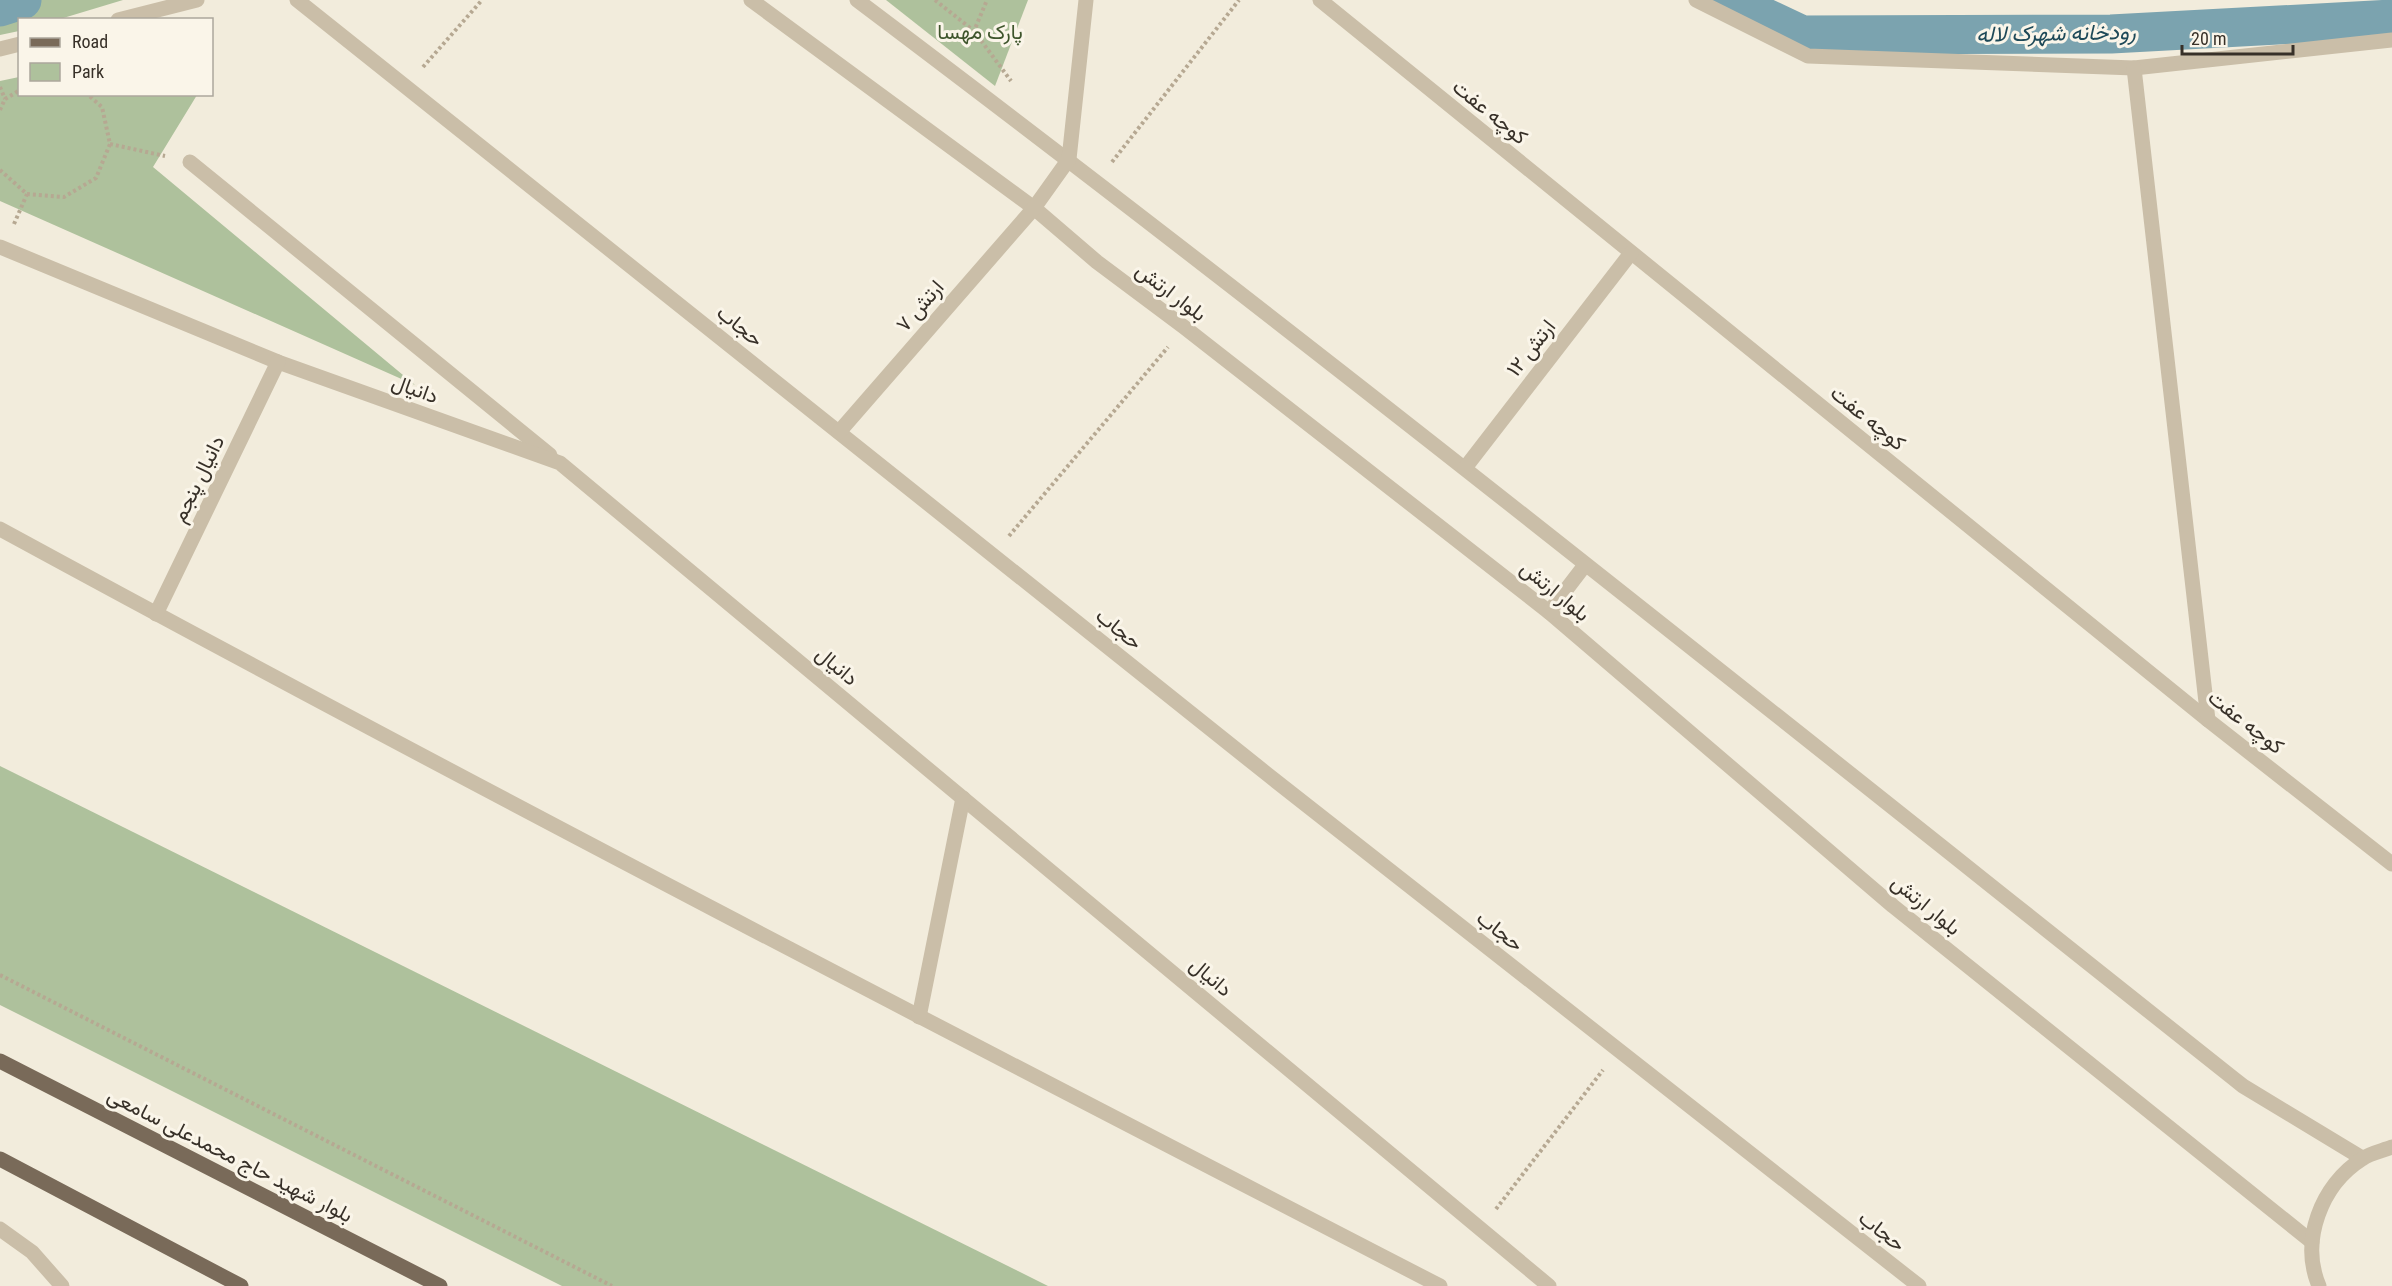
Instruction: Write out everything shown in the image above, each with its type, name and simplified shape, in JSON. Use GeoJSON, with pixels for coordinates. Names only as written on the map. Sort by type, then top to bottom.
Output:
{"type":"FeatureCollection","features":[{"type":"Feature","properties":{"kind":"main road","name":"بلوار شهید حاج محمدعلی سامعی"},"geometry":{"type":"LineString","coordinates":[[0,1061],[440,1286]]}},
{"type":"Feature","properties":{"kind":"main road"},"geometry":{"type":"LineString","coordinates":[[0,1159],[241,1286]]}},
{"type":"Feature","properties":{"kind":"street"},"geometry":{"type":"LineString","coordinates":[[126,18],[197,0]]}},
{"type":"Feature","properties":{"kind":"street","name":"حجاب"},"geometry":{"type":"LineString","coordinates":[[297,0],[993,555],[1919,1286]]}},
{"type":"Feature","properties":{"kind":"street","name":"بلوار ارتش"},"geometry":{"type":"LineString","coordinates":[[751,0],[1034,208],[1097,262],[1184,327],[1549,612],[1893,906],[2312,1242]]}},
{"type":"Feature","properties":{"kind":"street","name":"بلوار ارتش"},"geometry":{"type":"LineString","coordinates":[[857,0],[1069,159],[1465,468],[2242,1086],[2362,1158]]}},
{"type":"Feature","properties":{"kind":"street"},"geometry":{"type":"LineString","coordinates":[[1069,159],[1086,0]]}},
{"type":"Feature","properties":{"kind":"street","name":"کوچه عفت"},"geometry":{"type":"LineString","coordinates":[[1320,0],[2208,720],[2392,864]]}},
{"type":"Feature","properties":{"kind":"street"},"geometry":{"type":"LineString","coordinates":[[1696,0],[1808,56],[2134,68],[2392,40]]}},
{"type":"Feature","properties":{"kind":"street"},"geometry":{"type":"LineString","coordinates":[[0,49],[18,44]]}},
{"type":"Feature","properties":{"kind":"street"},"geometry":{"type":"LineString","coordinates":[[2134,68],[2208,720]]}},
{"type":"Feature","properties":{"kind":"street","name":"ارتش ۷"},"geometry":{"type":"LineString","coordinates":[[839,432],[1034,208],[1069,159]]}},
{"type":"Feature","properties":{"kind":"street"},"geometry":{"type":"LineString","coordinates":[[190,162],[560,463]]}},
{"type":"Feature","properties":{"kind":"street","name":"دانیال"},"geometry":{"type":"LineString","coordinates":[[0,247],[278,362],[560,463],[1548,1286]]}},
{"type":"Feature","properties":{"kind":"street","name":"ارتش ۱۲"},"geometry":{"type":"LineString","coordinates":[[1465,468],[1630,253]]}},
{"type":"Feature","properties":{"kind":"street","name":"دانیال پنجم"},"geometry":{"type":"LineString","coordinates":[[156,614],[278,362]]}},
{"type":"Feature","properties":{"kind":"street"},"geometry":{"type":"LineString","coordinates":[[0,530],[919,1017],[1440,1286]]}},
{"type":"Feature","properties":{"kind":"street"},"geometry":{"type":"LineString","coordinates":[[1549,612],[1585,565]]}},
{"type":"Feature","properties":{"kind":"street"},"geometry":{"type":"LineString","coordinates":[[919,1017],[963,798]]}},
{"type":"Feature","properties":{"kind":"street"},"geometry":{"type":"LineString","coordinates":[[2319,1286],[2314,1275],[2312,1242],[2319,1209],[2337,1180],[2362,1158],[2392,1147]]}},
{"type":"Feature","properties":{"kind":"street"},"geometry":{"type":"LineString","coordinates":[[0,1228],[32,1252],[62,1286]]}},
{"type":"Feature","properties":{"kind":"path"},"geometry":{"type":"LineString","coordinates":[[407,86],[482,0]]}},
{"type":"Feature","properties":{"kind":"path"},"geometry":{"type":"LineString","coordinates":[[935,0],[974,31],[987,0]]}},
{"type":"Feature","properties":{"kind":"path"},"geometry":{"type":"LineString","coordinates":[[1097,181],[1239,0]]}},
{"type":"Feature","properties":{"kind":"path"},"geometry":{"type":"LineString","coordinates":[[0,87],[5,99]]}},
{"type":"Feature","properties":{"kind":"path"},"geometry":{"type":"LineString","coordinates":[[0,110],[5,99],[18,91]]}},
{"type":"Feature","properties":{"kind":"path"},"geometry":{"type":"LineString","coordinates":[[0,170],[27,194],[64,197],[96,178],[110,144],[102,107],[89,96]]}},
{"type":"Feature","properties":{"kind":"path"},"geometry":{"type":"LineString","coordinates":[[110,144],[190,162]]}},
{"type":"Feature","properties":{"kind":"path"},"geometry":{"type":"LineString","coordinates":[[993,555],[1184,327]]}},
{"type":"Feature","properties":{"kind":"path"},"geometry":{"type":"LineString","coordinates":[[0,975],[612,1286]]}},
{"type":"Feature","properties":{"kind":"path"},"geometry":{"type":"LineString","coordinates":[[1480,1229],[1619,1051]]}},
{"type":"Feature","properties":{"kind":"green space"},"geometry":{"type":"Polygon","coordinates":[[[0,0],[123,0],[63,18],[18,18],[18,31],[0,35],[0,0]]]}},
{"type":"Feature","properties":{"kind":"green space","name":"پارک مهسا"},"geometry":{"type":"Polygon","coordinates":[[[886,0],[1028,0],[995,86],[886,0]]]}},
{"type":"Feature","properties":{"kind":"green space"},"geometry":{"type":"Polygon","coordinates":[[[18,77],[18,96],[196,96],[153,167],[415,385],[0,201],[0,81],[18,77]]]}},
{"type":"Feature","properties":{"kind":"green space"},"geometry":{"type":"Polygon","coordinates":[[[0,766],[1048,1286],[562,1286],[0,1005],[0,766]]]}},
{"type":"Feature","properties":{"kind":"waterway","name":"رودخانه شهرک لاله"},"geometry":{"type":"LineString","coordinates":[[0,7],[22,0]]}},
{"type":"Feature","properties":{"kind":"waterway","name":"رودخانه شهرک لاله"},"geometry":{"type":"LineString","coordinates":[[1728,0],[1802,35],[2111,34],[2392,19]]}}]}
